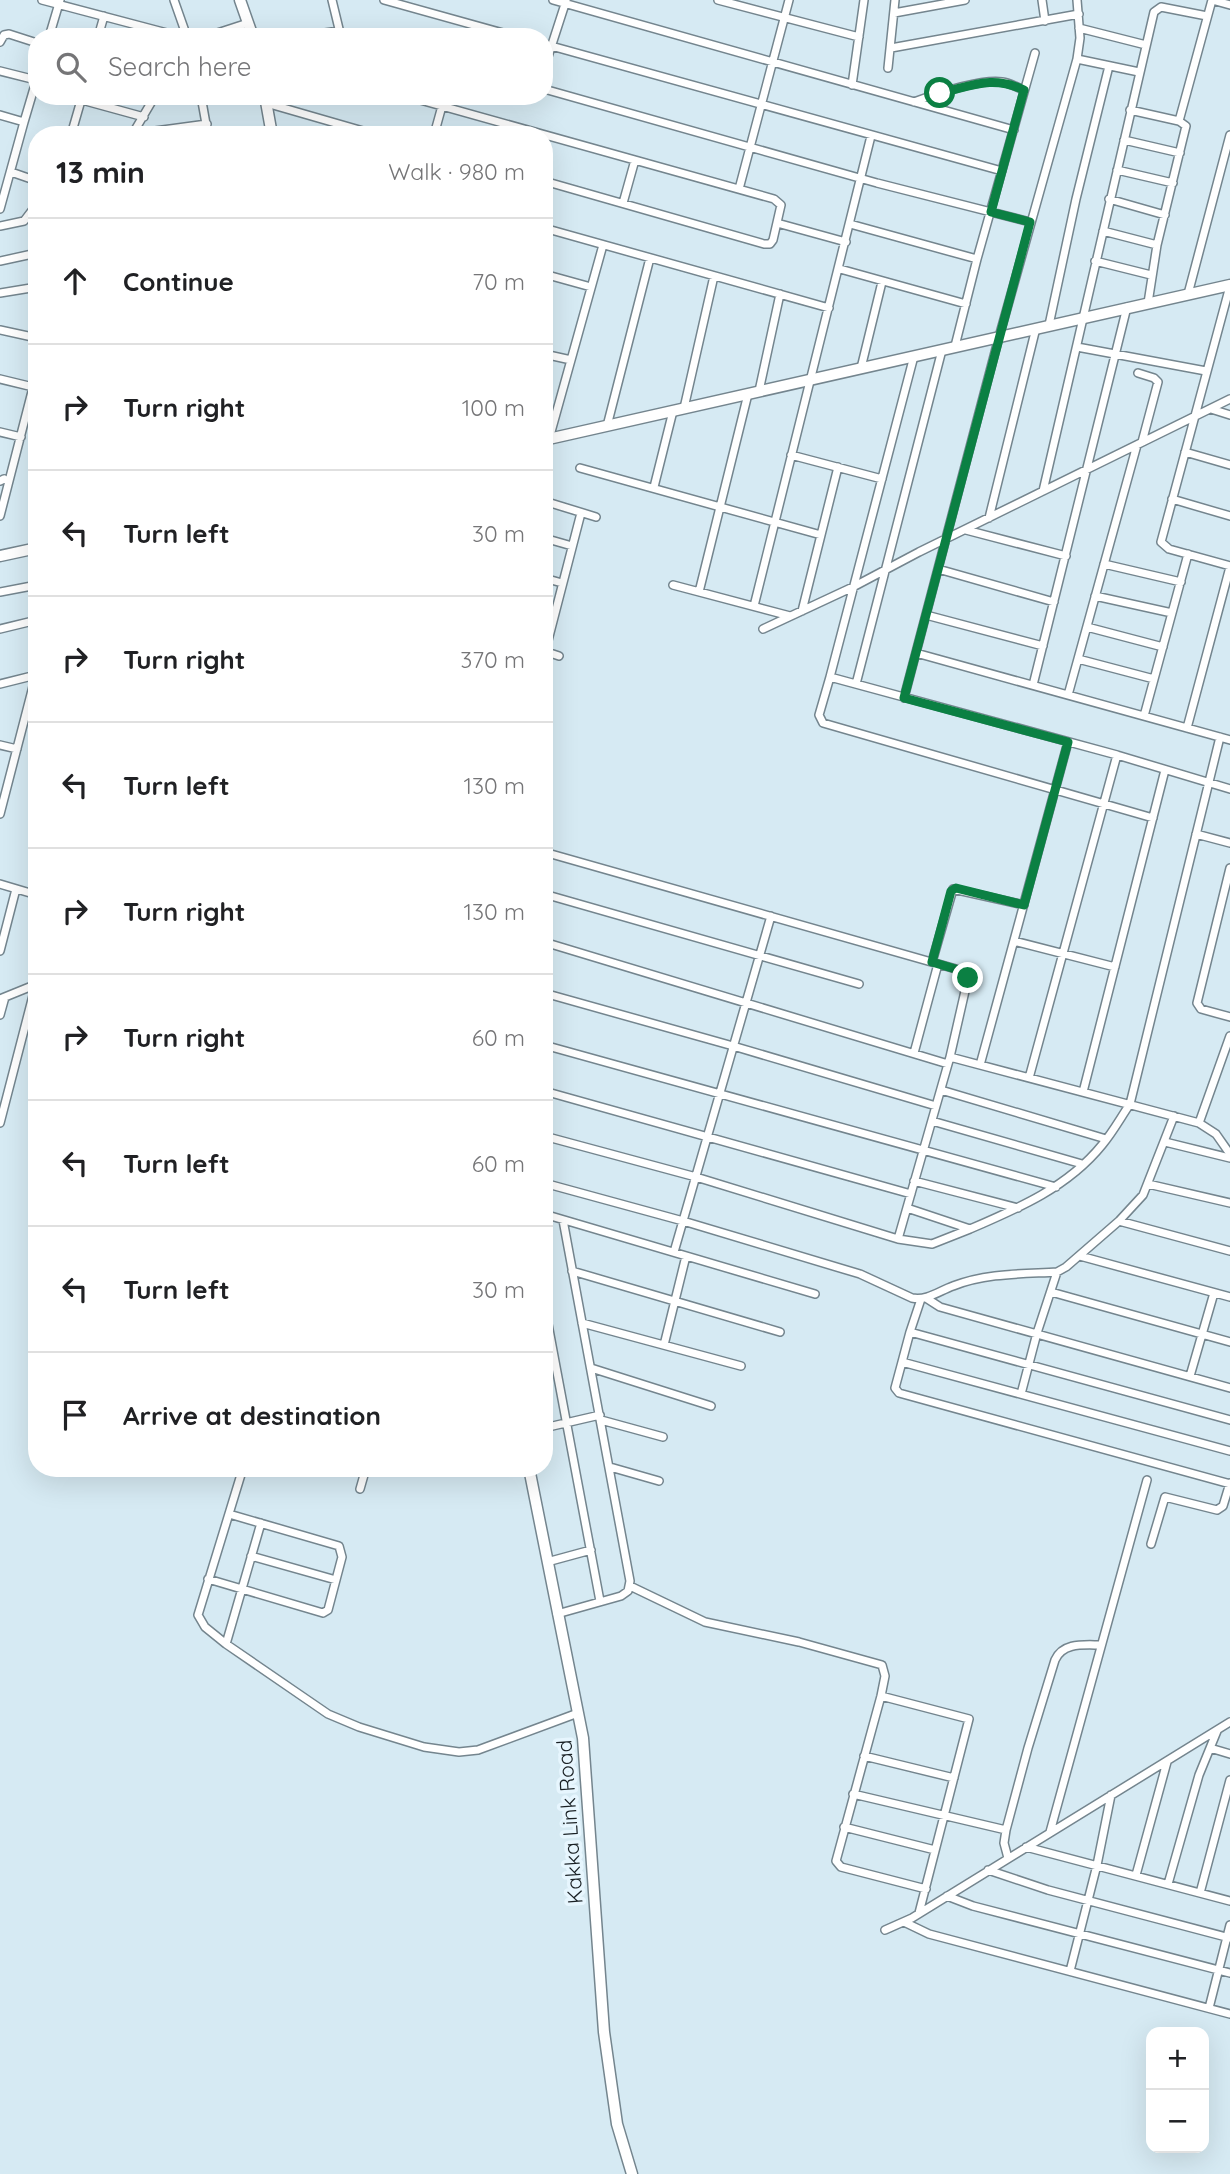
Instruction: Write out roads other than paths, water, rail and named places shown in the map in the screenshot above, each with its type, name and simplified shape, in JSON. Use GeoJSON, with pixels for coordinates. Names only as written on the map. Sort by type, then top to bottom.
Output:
{"type":"FeatureCollection","features":[{"type":"Feature","properties":{"kind":"street"},"geometry":{"type":"LineString","coordinates":[[42,0],[59,2],[150,28]]}},
{"type":"Feature","properties":{"kind":"street"},"geometry":{"type":"LineString","coordinates":[[174,0],[182,28]]}},
{"type":"Feature","properties":{"kind":"street"},"geometry":{"type":"LineString","coordinates":[[240,0],[250,28]]}},
{"type":"Feature","properties":{"kind":"street"},"geometry":{"type":"LineString","coordinates":[[332,0],[339,28]]}},
{"type":"Feature","properties":{"kind":"street"},"geometry":{"type":"LineString","coordinates":[[384,0],[485,28]]}},
{"type":"Feature","properties":{"kind":"street"},"geometry":{"type":"LineString","coordinates":[[553,0],[565,1],[1014,130]]}},
{"type":"Feature","properties":{"kind":"street"},"geometry":{"type":"LineString","coordinates":[[718,0],[859,37]]}},
{"type":"Feature","properties":{"kind":"street"},"geometry":{"type":"LineString","coordinates":[[739,189],[789,0]]}},
{"type":"Feature","properties":{"kind":"street"},"geometry":{"type":"LineString","coordinates":[[852,85],[864,0]]}},
{"type":"Feature","properties":{"kind":"street"},"geometry":{"type":"LineString","coordinates":[[888,68],[895,0]]}},
{"type":"Feature","properties":{"kind":"street"},"geometry":{"type":"LineString","coordinates":[[894,13],[965,0]]}},
{"type":"Feature","properties":{"kind":"street"},"geometry":{"type":"LineString","coordinates":[[1042,0],[1045,21]]}},
{"type":"Feature","properties":{"kind":"street"},"geometry":{"type":"LineString","coordinates":[[904,698],[1030,222],[1077,59],[1077,0]]}},
{"type":"Feature","properties":{"kind":"street"},"geometry":{"type":"LineString","coordinates":[[1170,9],[1172,0]]}},
{"type":"Feature","properties":{"kind":"street"},"geometry":{"type":"LineString","coordinates":[[1179,121],[1212,0],[1230,5]]}},
{"type":"Feature","properties":{"kind":"street"},"geometry":{"type":"LineString","coordinates":[[553,32],[565,1]]}},
{"type":"Feature","properties":{"kind":"street"},"geometry":{"type":"LineString","coordinates":[[52,28],[59,2]]}},
{"type":"Feature","properties":{"kind":"street"},"geometry":{"type":"LineString","coordinates":[[1043,491],[1109,199],[1156,10],[1161,7],[1207,16]]}},
{"type":"Feature","properties":{"kind":"street"},"geometry":{"type":"LineString","coordinates":[[891,48],[1079,14]]}},
{"type":"Feature","properties":{"kind":"street"},"geometry":{"type":"LineString","coordinates":[[101,28],[104,16]]}},
{"type":"Feature","properties":{"kind":"street"},"geometry":{"type":"LineString","coordinates":[[233,28],[248,23]]}},
{"type":"Feature","properties":{"kind":"street"},"geometry":{"type":"LineString","coordinates":[[1079,28],[1146,45]]}},
{"type":"Feature","properties":{"kind":"street"},"geometry":{"type":"LineString","coordinates":[[0,42],[4,35],[9,34],[28,40]]}},
{"type":"Feature","properties":{"kind":"street"},"geometry":{"type":"LineString","coordinates":[[553,46],[1002,171]]}},
{"type":"Feature","properties":{"kind":"street"},"geometry":{"type":"LineString","coordinates":[[956,346],[977,259],[1035,53]]}},
{"type":"Feature","properties":{"kind":"street"},"geometry":{"type":"LineString","coordinates":[[1077,59],[1139,72]]}},
{"type":"Feature","properties":{"kind":"street"},"geometry":{"type":"LineString","coordinates":[[1049,325],[1076,198],[1109,66]]}},
{"type":"Feature","properties":{"kind":"street"},"geometry":{"type":"LineString","coordinates":[[0,71],[28,77]]}},
{"type":"Feature","properties":{"kind":"street"},"geometry":{"type":"LineString","coordinates":[[914,102],[990,82],[1008,83],[1024,90]]}},
{"type":"Feature","properties":{"kind":"street"},"geometry":{"type":"LineString","coordinates":[[553,92],[749,148],[1030,222]]}},
{"type":"Feature","properties":{"kind":"street"},"geometry":{"type":"LineString","coordinates":[[0,209],[29,105]]}},
{"type":"Feature","properties":{"kind":"street"},"geometry":{"type":"LineString","coordinates":[[74,126],[80,105]]}},
{"type":"Feature","properties":{"kind":"street"},"geometry":{"type":"LineString","coordinates":[[105,105],[144,117]]}},
{"type":"Feature","properties":{"kind":"street"},"geometry":{"type":"LineString","coordinates":[[138,126],[150,105]]}},
{"type":"Feature","properties":{"kind":"street"},"geometry":{"type":"LineString","coordinates":[[192,126],[207,124],[203,105]]}},
{"type":"Feature","properties":{"kind":"street"},"geometry":{"type":"LineString","coordinates":[[266,105],[270,126]]}},
{"type":"Feature","properties":{"kind":"street"},"geometry":{"type":"LineString","coordinates":[[281,105],[348,126]]}},
{"type":"Feature","properties":{"kind":"street"},"geometry":{"type":"LineString","coordinates":[[438,105],[513,126]]}},
{"type":"Feature","properties":{"kind":"street"},"geometry":{"type":"LineString","coordinates":[[436,126],[442,106]]}},
{"type":"Feature","properties":{"kind":"street"},"geometry":{"type":"LineString","coordinates":[[1130,110],[1179,121],[1186,126],[1157,245],[1148,303]]}},
{"type":"Feature","properties":{"kind":"street"},"geometry":{"type":"LineString","coordinates":[[0,115],[24,122]]}},
{"type":"Feature","properties":{"kind":"street"},"geometry":{"type":"LineString","coordinates":[[1188,294],[1230,135]]}},
{"type":"Feature","properties":{"kind":"street"},"geometry":{"type":"LineString","coordinates":[[754,606],[871,136]]}},
{"type":"Feature","properties":{"kind":"street"},"geometry":{"type":"LineString","coordinates":[[553,137],[780,202],[772,242],[764,244],[553,184]]}},
{"type":"Feature","properties":{"kind":"street"},"geometry":{"type":"LineString","coordinates":[[1124,140],[1180,153]]}},
{"type":"Feature","properties":{"kind":"street"},"geometry":{"type":"LineString","coordinates":[[623,203],[635,160]]}},
{"type":"Feature","properties":{"kind":"street"},"geometry":{"type":"LineString","coordinates":[[1117,170],[1173,183]]}},
{"type":"Feature","properties":{"kind":"street"},"geometry":{"type":"LineString","coordinates":[[12,172],[28,178]]}},
{"type":"Feature","properties":{"kind":"street"},"geometry":{"type":"LineString","coordinates":[[1109,199],[1165,215]]}},
{"type":"Feature","properties":{"kind":"street"},"geometry":{"type":"LineString","coordinates":[[0,226],[24,221],[28,216]]}},
{"type":"Feature","properties":{"kind":"street"},"geometry":{"type":"LineString","coordinates":[[777,223],[846,242]]}},
{"type":"Feature","properties":{"kind":"street"},"geometry":{"type":"LineString","coordinates":[[850,224],[977,259]]}},
{"type":"Feature","properties":{"kind":"street"},"geometry":{"type":"LineString","coordinates":[[553,230],[829,308]]}},
{"type":"Feature","properties":{"kind":"street"},"geometry":{"type":"LineString","coordinates":[[1102,231],[1157,245]]}},
{"type":"Feature","properties":{"kind":"street"},"geometry":{"type":"LineString","coordinates":[[553,420],[603,244]]}},
{"type":"Feature","properties":{"kind":"street"},"geometry":{"type":"LineString","coordinates":[[0,261],[28,255]]}},
{"type":"Feature","properties":{"kind":"street"},"geometry":{"type":"LineString","coordinates":[[607,426],[650,258]]}},
{"type":"Feature","properties":{"kind":"street"},"geometry":{"type":"LineString","coordinates":[[1095,261],[1151,275]]}},
{"type":"Feature","properties":{"kind":"street"},"geometry":{"type":"LineString","coordinates":[[840,269],[966,304]]}},
{"type":"Feature","properties":{"kind":"street"},"geometry":{"type":"LineString","coordinates":[[553,276],[591,287]]}},
{"type":"Feature","properties":{"kind":"street"},"geometry":{"type":"LineString","coordinates":[[654,487],[714,276]]}},
{"type":"Feature","properties":{"kind":"street"},"geometry":{"type":"LineString","coordinates":[[861,368],[882,282]]}},
{"type":"Feature","properties":{"kind":"street"},"geometry":{"type":"LineString","coordinates":[[553,439],[1230,285],[1161,542],[1165,548],[1230,567],[1188,728]]}},
{"type":"Feature","properties":{"kind":"street"},"geometry":{"type":"LineString","coordinates":[[0,293],[28,288]]}},
{"type":"Feature","properties":{"kind":"street"},"geometry":{"type":"LineString","coordinates":[[699,592],[720,506],[780,294]]}},
{"type":"Feature","properties":{"kind":"street"},"geometry":{"type":"LineString","coordinates":[[1033,685],[1127,307]]}},
{"type":"Feature","properties":{"kind":"street"},"geometry":{"type":"LineString","coordinates":[[989,518],[1036,328]]}},
{"type":"Feature","properties":{"kind":"street"},"geometry":{"type":"LineString","coordinates":[[0,330],[28,336]]}},
{"type":"Feature","properties":{"kind":"street"},"geometry":{"type":"LineString","coordinates":[[1077,347],[1206,371]]}},
{"type":"Feature","properties":{"kind":"street"},"geometry":{"type":"LineString","coordinates":[[856,684],[942,349]]}},
{"type":"Feature","properties":{"kind":"street"},"geometry":{"type":"LineString","coordinates":[[553,356],[571,360]]}},
{"type":"Feature","properties":{"kind":"street"},"geometry":{"type":"LineString","coordinates":[[914,356],[819,715],[823,723],[1153,818]]}},
{"type":"Feature","properties":{"kind":"street"},"geometry":{"type":"LineString","coordinates":[[1068,695],[1158,382],[1138,373]]}},
{"type":"Feature","properties":{"kind":"street"},"geometry":{"type":"LineString","coordinates":[[0,379],[28,386]]}},
{"type":"Feature","properties":{"kind":"street"},"geometry":{"type":"LineString","coordinates":[[763,629],[1230,399]]}},
{"type":"Feature","properties":{"kind":"street"},"geometry":{"type":"LineString","coordinates":[[0,516],[3,480],[21,437],[28,408]]}},
{"type":"Feature","properties":{"kind":"street"},"geometry":{"type":"LineString","coordinates":[[1211,409],[1230,415]]}},
{"type":"Feature","properties":{"kind":"street"},"geometry":{"type":"LineString","coordinates":[[0,432],[21,437]]}},
{"type":"Feature","properties":{"kind":"street"},"geometry":{"type":"LineString","coordinates":[[1185,452],[1230,465]]}},
{"type":"Feature","properties":{"kind":"street"},"geometry":{"type":"LineString","coordinates":[[791,455],[882,479]]}},
{"type":"Feature","properties":{"kind":"street"},"geometry":{"type":"LineString","coordinates":[[802,611],[838,467]]}},
{"type":"Feature","properties":{"kind":"street"},"geometry":{"type":"LineString","coordinates":[[580,468],[821,535]]}},
{"type":"Feature","properties":{"kind":"street"},"geometry":{"type":"LineString","coordinates":[[1172,499],[1230,516]]}},
{"type":"Feature","properties":{"kind":"street"},"geometry":{"type":"LineString","coordinates":[[553,505],[596,517]]}},
{"type":"Feature","properties":{"kind":"street"},"geometry":{"type":"LineString","coordinates":[[553,618],[581,513]]}},
{"type":"Feature","properties":{"kind":"street"},"geometry":{"type":"LineString","coordinates":[[965,530],[1066,556]]}},
{"type":"Feature","properties":{"kind":"street"},"geometry":{"type":"LineString","coordinates":[[553,541],[572,546]]}},
{"type":"Feature","properties":{"kind":"street"},"geometry":{"type":"LineString","coordinates":[[0,556],[28,550]]}},
{"type":"Feature","properties":{"kind":"street"},"geometry":{"type":"LineString","coordinates":[[1144,716],[1188,554]]}},
{"type":"Feature","properties":{"kind":"street"},"geometry":{"type":"LineString","coordinates":[[1104,564],[1181,582]]}},
{"type":"Feature","properties":{"kind":"street"},"geometry":{"type":"LineString","coordinates":[[938,569],[1054,602]]}},
{"type":"Feature","properties":{"kind":"street"},"geometry":{"type":"LineString","coordinates":[[553,580],[562,583]]}},
{"type":"Feature","properties":{"kind":"street"},"geometry":{"type":"LineString","coordinates":[[673,585],[790,616]]}},
{"type":"Feature","properties":{"kind":"street"},"geometry":{"type":"LineString","coordinates":[[0,593],[28,587]]}},
{"type":"Feature","properties":{"kind":"street"},"geometry":{"type":"LineString","coordinates":[[1096,596],[1172,613]]}},
{"type":"Feature","properties":{"kind":"street"},"geometry":{"type":"LineString","coordinates":[[926,615],[1043,646]]}},
{"type":"Feature","properties":{"kind":"street"},"geometry":{"type":"LineString","coordinates":[[0,629],[28,622]]}},
{"type":"Feature","properties":{"kind":"street"},"geometry":{"type":"LineString","coordinates":[[1087,627],[1163,647]]}},
{"type":"Feature","properties":{"kind":"street"},"geometry":{"type":"LineString","coordinates":[[916,653],[1230,740]]}},
{"type":"Feature","properties":{"kind":"street"},"geometry":{"type":"LineString","coordinates":[[553,654],[559,656]]}},
{"type":"Feature","properties":{"kind":"street"},"geometry":{"type":"LineString","coordinates":[[1078,659],[1154,679]]}},
{"type":"Feature","properties":{"kind":"street"},"geometry":{"type":"LineString","coordinates":[[0,684],[28,675]]}},
{"type":"Feature","properties":{"kind":"street"},"geometry":{"type":"LineString","coordinates":[[830,677],[1117,755],[1230,789]]}},
{"type":"Feature","properties":{"kind":"street"},"geometry":{"type":"LineString","coordinates":[[0,814],[28,705]]}},
{"type":"Feature","properties":{"kind":"street"},"geometry":{"type":"LineString","coordinates":[[553,1138],[695,1177],[898,1239],[932,1244],[1019,1208],[1056,1187],[1083,1164],[1106,1139],[1130,1104],[1220,737]]}},
{"type":"Feature","properties":{"kind":"street"},"geometry":{"type":"LineString","coordinates":[[980,1065],[1068,742]]}},
{"type":"Feature","properties":{"kind":"street"},"geometry":{"type":"LineString","coordinates":[[0,745],[17,749]]}},
{"type":"Feature","properties":{"kind":"street"},"geometry":{"type":"LineString","coordinates":[[1029,1078],[1117,755]]}},
{"type":"Feature","properties":{"kind":"street"},"geometry":{"type":"LineString","coordinates":[[1083,1092],[1164,770]]}},
{"type":"Feature","properties":{"kind":"street"},"geometry":{"type":"LineString","coordinates":[[1196,834],[1230,844]]}},
{"type":"Feature","properties":{"kind":"street"},"geometry":{"type":"LineString","coordinates":[[553,855],[962,971],[968,978],[949,1060],[898,1239]]}},
{"type":"Feature","properties":{"kind":"street"},"geometry":{"type":"LineString","coordinates":[[1230,868],[1197,1003],[1201,1009],[1230,1017]]}},
{"type":"Feature","properties":{"kind":"street"},"geometry":{"type":"LineString","coordinates":[[0,884],[28,892]]}},
{"type":"Feature","properties":{"kind":"street"},"geometry":{"type":"LineString","coordinates":[[0,951],[16,889]]}},
{"type":"Feature","properties":{"kind":"street"},"geometry":{"type":"LineString","coordinates":[[914,1053],[953,889],[1024,905]]}},
{"type":"Feature","properties":{"kind":"street"},"geometry":{"type":"LineString","coordinates":[[553,897],[859,984]]}},
{"type":"Feature","properties":{"kind":"street"},"geometry":{"type":"LineString","coordinates":[[674,1252],[771,916]]}},
{"type":"Feature","properties":{"kind":"street"},"geometry":{"type":"LineString","coordinates":[[1014,941],[1115,967]]}},
{"type":"Feature","properties":{"kind":"street"},"geometry":{"type":"LineString","coordinates":[[553,945],[914,1053],[980,1065],[1199,1123],[1216,1134],[1230,1156]]}},
{"type":"Feature","properties":{"kind":"street"},"geometry":{"type":"LineString","coordinates":[[0,1015],[2,998],[28,987]]}},
{"type":"Feature","properties":{"kind":"street"},"geometry":{"type":"LineString","coordinates":[[553,996],[936,1106]]}},
{"type":"Feature","properties":{"kind":"street"},"geometry":{"type":"LineString","coordinates":[[0,1123],[28,1015]]}},
{"type":"Feature","properties":{"kind":"street"},"geometry":{"type":"LineString","coordinates":[[1199,1123],[1230,1036]]}},
{"type":"Feature","properties":{"kind":"street"},"geometry":{"type":"LineString","coordinates":[[553,1048],[1056,1187]]}},
{"type":"Feature","properties":{"kind":"street"},"geometry":{"type":"LineString","coordinates":[[1220,1062],[1230,1065]]}},
{"type":"Feature","properties":{"kind":"street"},"geometry":{"type":"LineString","coordinates":[[941,1090],[1106,1139]]}},
{"type":"Feature","properties":{"kind":"street"},"geometry":{"type":"LineString","coordinates":[[553,1094],[911,1194]]}},
{"type":"Feature","properties":{"kind":"street"},"geometry":{"type":"LineString","coordinates":[[1151,1544],[1164,1497],[1217,1510],[1223,1506],[1230,1484],[899,1393],[895,1388],[910,1332],[923,1299],[967,1281],[988,1276],[1057,1272],[1080,1256],[1143,1195],[1174,1116]]}},
{"type":"Feature","properties":{"kind":"street"},"geometry":{"type":"LineString","coordinates":[[932,1121],[1083,1164]]}},
{"type":"Feature","properties":{"kind":"street"},"geometry":{"type":"LineString","coordinates":[[1165,1142],[1230,1156]]}},
{"type":"Feature","properties":{"kind":"street"},"geometry":{"type":"LineString","coordinates":[[914,1181],[1019,1208]]}},
{"type":"Feature","properties":{"kind":"street"},"geometry":{"type":"LineString","coordinates":[[1148,1184],[1230,1203]]}},
{"type":"Feature","properties":{"kind":"street"},"geometry":{"type":"LineString","coordinates":[[553,1185],[860,1274],[912,1298],[923,1299],[940,1307],[1230,1388]]}},
{"type":"Feature","properties":{"kind":"street"},"geometry":{"type":"LineString","coordinates":[[907,1208],[970,1229]]}},
{"type":"Feature","properties":{"kind":"street"},"geometry":{"type":"LineString","coordinates":[[553,1217],[815,1294]]}},
{"type":"Feature","properties":{"kind":"street"},"geometry":{"type":"LineString","coordinates":[[557,1614],[621,1597],[628,1591],[629,1586],[628,1563],[563,1220]]}},
{"type":"Feature","properties":{"kind":"street"},"geometry":{"type":"LineString","coordinates":[[1119,1221],[1230,1251]]}},
{"type":"Feature","properties":{"kind":"street"},"geometry":{"type":"LineString","coordinates":[[664,1345],[686,1256]]}},
{"type":"Feature","properties":{"kind":"street"},"geometry":{"type":"LineString","coordinates":[[1080,1256],[1230,1297]]}},
{"type":"Feature","properties":{"kind":"street"},"geometry":{"type":"LineString","coordinates":[[572,1271],[780,1332]]}},
{"type":"Feature","properties":{"kind":"street"},"geometry":{"type":"LineString","coordinates":[[1021,1394],[1057,1272]]}},
{"type":"Feature","properties":{"kind":"street"},"geometry":{"type":"LineString","coordinates":[[1052,1292],[1230,1342]]}},
{"type":"Feature","properties":{"kind":"street"},"geometry":{"type":"LineString","coordinates":[[1191,1377],[1214,1293]]}},
{"type":"Feature","properties":{"kind":"street"},"geometry":{"type":"LineString","coordinates":[[582,1323],[741,1366]]}},
{"type":"Feature","properties":{"kind":"street"},"geometry":{"type":"LineString","coordinates":[[910,1332],[1230,1420]]}},
{"type":"Feature","properties":{"kind":"street"},"geometry":{"type":"LineString","coordinates":[[553,1352],[600,1601]]}},
{"type":"Feature","properties":{"kind":"street"},"geometry":{"type":"LineString","coordinates":[[902,1362],[1230,1451]]}},
{"type":"Feature","properties":{"kind":"street"},"geometry":{"type":"LineString","coordinates":[[591,1368],[711,1406]]}},
{"type":"Feature","properties":{"kind":"street"},"geometry":{"type":"LineString","coordinates":[[553,1426],[600,1417],[663,1437]]}},
{"type":"Feature","properties":{"kind":"street"},"geometry":{"type":"LineString","coordinates":[[610,1467],[659,1481]]}},
{"type":"Feature","properties":{"kind":"street"},"geometry":{"type":"LineString","coordinates":[[240,1477],[198,1615],[205,1627],[226,1644],[335,1718],[424,1747],[459,1752],[478,1750],[578,1713]]}},
{"type":"Feature","properties":{"kind":"street"},"geometry":{"type":"LineString","coordinates":[[360,1489],[363,1477]]}},
{"type":"Feature","properties":{"kind":"street","name":"Kakka Link Road"},"geometry":{"type":"LineString","coordinates":[[531,1477],[585,1757],[604,2032],[617,2124],[632,2174]]}},
{"type":"Feature","properties":{"kind":"street"},"geometry":{"type":"LineString","coordinates":[[1050,1832],[1147,1480]]}},
{"type":"Feature","properties":{"kind":"street"},"geometry":{"type":"LineString","coordinates":[[208,1579],[324,1613],[328,1610],[342,1554],[339,1546],[229,1514]]}},
{"type":"Feature","properties":{"kind":"street"},"geometry":{"type":"LineString","coordinates":[[226,1644],[261,1523]]}},
{"type":"Feature","properties":{"kind":"street"},"geometry":{"type":"LineString","coordinates":[[547,1562],[591,1550]]}},
{"type":"Feature","properties":{"kind":"street"},"geometry":{"type":"LineString","coordinates":[[251,1556],[336,1580]]}},
{"type":"Feature","properties":{"kind":"street"},"geometry":{"type":"LineString","coordinates":[[629,1586],[705,1622],[876,1662],[885,1669],[881,1696],[836,1855],[837,1865],[926,1889]]}},
{"type":"Feature","properties":{"kind":"street"},"geometry":{"type":"LineString","coordinates":[[1008,1858],[1004,1843],[1006,1830],[1039,1710],[1059,1652],[1069,1646],[1101,1645]]}},
{"type":"Feature","properties":{"kind":"street"},"geometry":{"type":"LineString","coordinates":[[881,1696],[969,1719],[919,1913]]}},
{"type":"Feature","properties":{"kind":"street"},"geometry":{"type":"LineString","coordinates":[[885,1930],[919,1913],[1230,1722]]}},
{"type":"Feature","properties":{"kind":"street"},"geometry":{"type":"LineString","coordinates":[[1168,1884],[1199,1775],[1217,1730]]}},
{"type":"Feature","properties":{"kind":"street"},"geometry":{"type":"LineString","coordinates":[[1210,1748],[1230,1754]]}},
{"type":"Feature","properties":{"kind":"street"},"geometry":{"type":"LineString","coordinates":[[864,1756],[954,1778]]}},
{"type":"Feature","properties":{"kind":"street"},"geometry":{"type":"LineString","coordinates":[[1136,1875],[1167,1761]]}},
{"type":"Feature","properties":{"kind":"street"},"geometry":{"type":"LineString","coordinates":[[1200,1893],[1230,1780]]}},
{"type":"Feature","properties":{"kind":"street"},"geometry":{"type":"LineString","coordinates":[[853,1794],[1006,1830]]}},
{"type":"Feature","properties":{"kind":"street"},"geometry":{"type":"LineString","coordinates":[[1070,1971],[1097,1865],[1111,1795]]}},
{"type":"Feature","properties":{"kind":"street"},"geometry":{"type":"LineString","coordinates":[[844,1827],[935,1850]]}},
{"type":"Feature","properties":{"kind":"street"},"geometry":{"type":"LineString","coordinates":[[1026,1847],[1230,1901]]}},
{"type":"Feature","properties":{"kind":"street"},"geometry":{"type":"LineString","coordinates":[[988,1870],[1228,1938]]}},
{"type":"Feature","properties":{"kind":"street"},"geometry":{"type":"LineString","coordinates":[[947,1896],[973,1906],[1230,1973]]}},
{"type":"Feature","properties":{"kind":"street"},"geometry":{"type":"LineString","coordinates":[[904,1922],[929,1934],[1230,2014]]}},
{"type":"Feature","properties":{"kind":"street"},"geometry":{"type":"LineString","coordinates":[[1209,2008],[1230,1925]]}}]}
